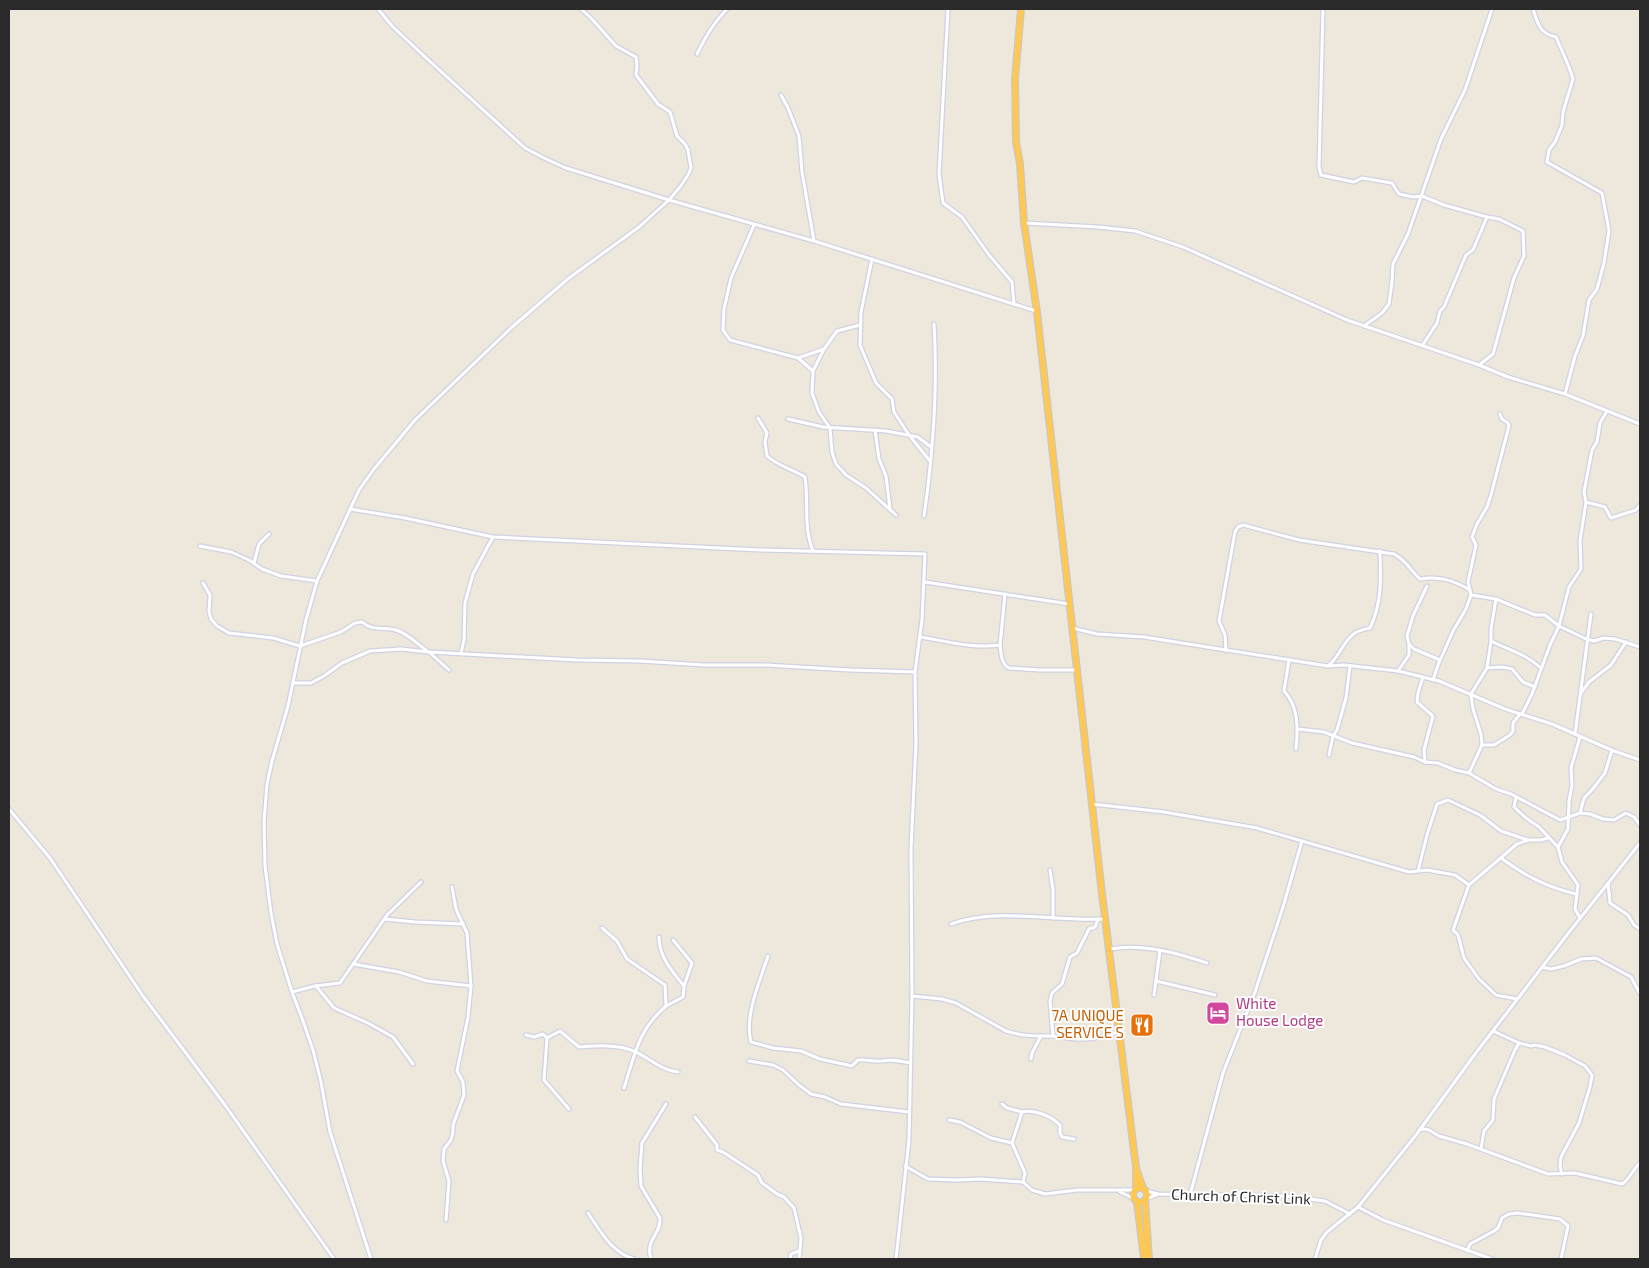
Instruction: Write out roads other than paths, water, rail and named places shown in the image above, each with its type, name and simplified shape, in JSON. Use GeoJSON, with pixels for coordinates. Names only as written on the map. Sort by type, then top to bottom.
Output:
{"type":"FeatureCollection","features":[{"type":"Feature","properties":{"kind":"highway"},"geometry":{"type":"LineString","coordinates":[[1021,9],[1016,58],[1015,116],[1024,223],[1037,312],[1092,804],[1102,919],[1110,949],[1136,1167],[1135,1200],[1144,1259]]}},
{"type":"Feature","properties":{"kind":"highway"},"geometry":{"type":"LineString","coordinates":[[1136,1167],[1147,1196],[1145,1200],[1148,1259]]}},
{"type":"Feature","properties":{"kind":"highway"},"geometry":{"type":"LineString","coordinates":[[1135,1190],[1144,1189]]}},
{"type":"Feature","properties":{"kind":"highway"},"geometry":{"type":"LineString","coordinates":[[1135,1200],[1145,1200]]}},
{"type":"Feature","properties":{"kind":"street"},"geometry":{"type":"LineString","coordinates":[[378,9],[392,26],[526,148],[546,159],[566,168],[814,241],[1037,312]]}},
{"type":"Feature","properties":{"kind":"street"},"geometry":{"type":"LineString","coordinates":[[371,1259],[330,1132],[313,1050],[277,944],[265,866],[264,822],[268,777],[317,581],[359,490],[415,420],[569,278],[639,227],[670,200],[688,176],[691,168],[688,150],[677,136],[670,112],[658,104],[636,75],[636,57],[616,46],[581,9]]}},
{"type":"Feature","properties":{"kind":"street"},"geometry":{"type":"LineString","coordinates":[[697,54],[704,38],[727,9]]}},
{"type":"Feature","properties":{"kind":"street"},"geometry":{"type":"LineString","coordinates":[[948,9],[939,174],[943,203],[962,217],[1012,282],[1014,304]]}},
{"type":"Feature","properties":{"kind":"street"},"geometry":{"type":"LineString","coordinates":[[1323,9],[1319,167],[1321,175],[1354,182],[1362,178],[1392,183],[1399,194],[1413,197],[1422,196],[1444,205],[1498,219],[1522,231],[1524,256],[1514,278],[1493,354],[1478,365]]}},
{"type":"Feature","properties":{"kind":"street"},"geometry":{"type":"LineString","coordinates":[[1364,326],[1382,313],[1389,304],[1393,264],[1408,234],[1441,139],[1465,90],[1492,9]]}},
{"type":"Feature","properties":{"kind":"street"},"geometry":{"type":"LineString","coordinates":[[1533,9],[1539,27],[1546,34],[1556,37],[1570,67],[1573,79],[1562,112],[1562,125],[1555,142],[1549,150],[1547,162],[1602,193],[1609,231],[1604,264],[1597,289],[1589,300],[1583,336],[1575,356],[1565,394]]}},
{"type":"Feature","properties":{"kind":"street"},"geometry":{"type":"LineString","coordinates":[[781,95],[799,136],[802,172],[814,241]]}},
{"type":"Feature","properties":{"kind":"street"},"geometry":{"type":"LineString","coordinates":[[1422,346],[1436,323],[1440,311],[1444,307],[1466,255],[1473,250],[1488,217]]}},
{"type":"Feature","properties":{"kind":"street"},"geometry":{"type":"LineString","coordinates":[[1024,223],[1135,231],[1183,247],[1364,326],[1508,377],[1565,394],[1640,424]]}},
{"type":"Feature","properties":{"kind":"street"},"geometry":{"type":"LineString","coordinates":[[754,224],[730,278],[724,309],[723,330],[730,340],[798,358],[813,371]]}},
{"type":"Feature","properties":{"kind":"street"},"geometry":{"type":"LineString","coordinates":[[872,259],[860,325],[860,345],[876,383],[892,398],[894,412],[909,435],[930,461]]}},
{"type":"Feature","properties":{"kind":"street"},"geometry":{"type":"LineString","coordinates":[[924,516],[930,461],[936,361],[934,324]]}},
{"type":"Feature","properties":{"kind":"street"},"geometry":{"type":"LineString","coordinates":[[860,325],[837,331],[824,349],[813,371],[812,392],[819,412],[830,428],[832,452],[836,464],[846,475],[866,488],[896,515]]}},
{"type":"Feature","properties":{"kind":"street"},"geometry":{"type":"LineString","coordinates":[[798,358],[824,349]]}},
{"type":"Feature","properties":{"kind":"street"},"geometry":{"type":"LineString","coordinates":[[1482,745],[1494,745],[1513,731],[1513,723],[1521,714],[1535,687],[1550,645],[1560,626],[1569,587],[1582,569],[1580,541],[1586,502],[1584,492],[1592,450],[1597,442],[1600,424],[1607,411]]}},
{"type":"Feature","properties":{"kind":"street"},"geometry":{"type":"LineString","coordinates":[[1433,680],[1453,632],[1466,609],[1470,592],[1468,582],[1476,545],[1472,537],[1491,495],[1509,426],[1500,414]]}},
{"type":"Feature","properties":{"kind":"street"},"geometry":{"type":"LineString","coordinates":[[758,418],[767,433],[765,442],[767,456],[775,463],[805,477],[807,538],[813,551]]}},
{"type":"Feature","properties":{"kind":"street"},"geometry":{"type":"LineString","coordinates":[[788,419],[830,428],[875,430],[909,435],[918,437],[931,448]]}},
{"type":"Feature","properties":{"kind":"street"},"geometry":{"type":"LineString","coordinates":[[875,430],[879,459],[886,476],[890,510]]}},
{"type":"Feature","properties":{"kind":"street"},"geometry":{"type":"LineString","coordinates":[[1586,502],[1605,507],[1611,518],[1636,510],[1640,505]]}},
{"type":"Feature","properties":{"kind":"street"},"geometry":{"type":"LineString","coordinates":[[350,509],[406,518],[494,537],[925,554],[925,582],[915,672],[916,744],[911,848],[912,996],[908,1140],[896,1259]]}},
{"type":"Feature","properties":{"kind":"street"},"geometry":{"type":"LineString","coordinates":[[1226,651],[1225,635],[1219,621],[1235,532],[1238,527],[1243,525],[1299,540],[1394,554],[1405,560],[1420,578],[1436,577],[1462,585],[1470,592],[1496,599],[1535,615],[1545,615],[1560,626],[1586,639],[1604,638],[1640,647]]}},
{"type":"Feature","properties":{"kind":"street"},"geometry":{"type":"LineString","coordinates":[[254,564],[259,544],[269,534]]}},
{"type":"Feature","properties":{"kind":"street"},"geometry":{"type":"LineString","coordinates":[[461,653],[464,640],[465,603],[473,574],[494,537]]}},
{"type":"Feature","properties":{"kind":"street"},"geometry":{"type":"LineString","coordinates":[[200,546],[231,552],[262,569],[281,576],[317,581]]}},
{"type":"Feature","properties":{"kind":"street"},"geometry":{"type":"LineString","coordinates":[[1328,666],[1336,659],[1355,632],[1370,628],[1377,614],[1381,570],[1380,552]]}},
{"type":"Feature","properties":{"kind":"street"},"geometry":{"type":"LineString","coordinates":[[925,582],[1069,604]]}},
{"type":"Feature","properties":{"kind":"street"},"geometry":{"type":"LineString","coordinates":[[203,583],[210,595],[208,612],[211,619],[216,626],[230,633],[274,638],[300,646],[341,632],[355,623],[362,622],[366,626],[396,630],[409,636],[449,670]]}},
{"type":"Feature","properties":{"kind":"street"},"geometry":{"type":"LineString","coordinates":[[1427,586],[1413,616],[1407,636],[1414,649],[1440,660]]}},
{"type":"Feature","properties":{"kind":"street"},"geometry":{"type":"LineString","coordinates":[[1005,594],[1000,645],[1005,666],[1009,668],[1040,670],[1077,670]]}},
{"type":"Feature","properties":{"kind":"street"},"geometry":{"type":"LineString","coordinates":[[1469,774],[1482,745],[1471,694],[1487,668],[1496,599]]}},
{"type":"Feature","properties":{"kind":"street"},"geometry":{"type":"LineString","coordinates":[[1575,734],[1590,614]]}},
{"type":"Feature","properties":{"kind":"street"},"geometry":{"type":"LineString","coordinates":[[1072,628],[1097,634],[1144,637],[1328,666],[1350,666],[1398,671],[1433,680],[1640,760]]}},
{"type":"Feature","properties":{"kind":"street"},"geometry":{"type":"LineString","coordinates":[[920,637],[975,646],[988,647],[1000,645]]}},
{"type":"Feature","properties":{"kind":"street"},"geometry":{"type":"LineString","coordinates":[[1491,642],[1518,652],[1541,668]]}},
{"type":"Feature","properties":{"kind":"street"},"geometry":{"type":"LineString","coordinates":[[1580,695],[1588,682],[1611,665],[1626,642]]}},
{"type":"Feature","properties":{"kind":"street"},"geometry":{"type":"LineString","coordinates":[[1398,671],[1408,655],[1410,644]]}},
{"type":"Feature","properties":{"kind":"street"},"geometry":{"type":"LineString","coordinates":[[293,683],[311,683],[342,662],[370,651],[401,650],[577,660],[704,665],[766,665],[915,672]]}},
{"type":"Feature","properties":{"kind":"street"},"geometry":{"type":"LineString","coordinates":[[1289,660],[1284,691],[1291,699],[1298,729],[1296,749]]}},
{"type":"Feature","properties":{"kind":"street"},"geometry":{"type":"LineString","coordinates":[[1328,755],[1346,698],[1350,666]]}},
{"type":"Feature","properties":{"kind":"street"},"geometry":{"type":"LineString","coordinates":[[1487,668],[1502,666],[1512,669],[1523,682],[1535,687]]}},
{"type":"Feature","properties":{"kind":"street"},"geometry":{"type":"LineString","coordinates":[[1422,677],[1417,702],[1433,716],[1424,750],[1425,762]]}},
{"type":"Feature","properties":{"kind":"street"},"geometry":{"type":"LineString","coordinates":[[1298,729],[1324,732],[1352,743],[1414,757],[1425,762],[1438,763],[1469,774],[1560,820],[1580,813],[1614,820],[1626,814],[1634,817],[1640,825]]}},
{"type":"Feature","properties":{"kind":"street"},"geometry":{"type":"LineString","coordinates":[[1558,848],[1568,829],[1569,801],[1572,785],[1571,768],[1580,737]]}},
{"type":"Feature","properties":{"kind":"street"},"geometry":{"type":"LineString","coordinates":[[1580,813],[1584,798],[1605,773],[1612,750]]}},
{"type":"Feature","properties":{"kind":"street"},"geometry":{"type":"LineString","coordinates":[[1516,797],[1514,807],[1539,827],[1558,848],[1562,862],[1578,885],[1575,909],[1580,918]]}},
{"type":"Feature","properties":{"kind":"street"},"geometry":{"type":"LineString","coordinates":[[1418,871],[1424,843],[1437,804],[1448,800],[1480,815],[1501,831],[1528,840],[1548,838]]}},
{"type":"Feature","properties":{"kind":"street"},"geometry":{"type":"LineString","coordinates":[[1092,804],[1164,812],[1257,828],[1410,872],[1427,870],[1455,875],[1469,885]]}},
{"type":"Feature","properties":{"kind":"street"},"geometry":{"type":"LineString","coordinates":[[9,809],[50,858],[142,996],[225,1105],[334,1259]]}},
{"type":"Feature","properties":{"kind":"street"},"geometry":{"type":"LineString","coordinates":[[1517,999],[1496,995],[1478,979],[1464,958],[1458,935],[1453,930],[1469,885],[1517,844],[1528,840]]}},
{"type":"Feature","properties":{"kind":"street"},"geometry":{"type":"LineString","coordinates":[[1190,1194],[1223,1073],[1242,1029],[1283,907],[1302,841]]}},
{"type":"Feature","properties":{"kind":"street"},"geometry":{"type":"LineString","coordinates":[[1315,1259],[1321,1240],[1327,1232],[1358,1207],[1419,1131],[1517,999],[1640,844]]}},
{"type":"Feature","properties":{"kind":"street"},"geometry":{"type":"LineString","coordinates":[[1501,858],[1520,873],[1534,880],[1576,894]]}},
{"type":"Feature","properties":{"kind":"street"},"geometry":{"type":"LineString","coordinates":[[1050,870],[1053,890],[1052,918]]}},
{"type":"Feature","properties":{"kind":"street"},"geometry":{"type":"LineString","coordinates":[[292,992],[340,983],[384,919],[421,882]]}},
{"type":"Feature","properties":{"kind":"street"},"geometry":{"type":"LineString","coordinates":[[1608,883],[1610,903],[1628,915],[1634,925],[1640,929]]}},
{"type":"Feature","properties":{"kind":"street"},"geometry":{"type":"LineString","coordinates":[[446,1220],[449,1181],[443,1161],[444,1149],[451,1140],[453,1125],[464,1095],[463,1082],[457,1072],[468,1017],[471,986],[467,933],[456,909],[452,887]]}},
{"type":"Feature","properties":{"kind":"street"},"geometry":{"type":"LineString","coordinates":[[951,924],[961,920],[994,916],[1044,916],[1066,920],[1102,919]]}},
{"type":"Feature","properties":{"kind":"street"},"geometry":{"type":"LineString","coordinates":[[384,919],[463,924]]}},
{"type":"Feature","properties":{"kind":"street"},"geometry":{"type":"LineString","coordinates":[[1053,1036],[1050,1001],[1052,993],[1062,984],[1070,957],[1077,953],[1089,928],[1095,927],[1102,919]]}},
{"type":"Feature","properties":{"kind":"street"},"geometry":{"type":"LineString","coordinates":[[602,928],[617,941],[627,958],[665,984],[666,1006]]}},
{"type":"Feature","properties":{"kind":"street"},"geometry":{"type":"LineString","coordinates":[[659,937],[659,945],[666,964],[684,986]]}},
{"type":"Feature","properties":{"kind":"street"},"geometry":{"type":"LineString","coordinates":[[624,1088],[639,1040],[654,1017],[666,1006],[683,997],[684,986],[692,963],[674,940]]}},
{"type":"Feature","properties":{"kind":"street"},"geometry":{"type":"LineString","coordinates":[[1110,949],[1120,947],[1160,950],[1207,963]]}},
{"type":"Feature","properties":{"kind":"street"},"geometry":{"type":"LineString","coordinates":[[1154,996],[1160,950]]}},
{"type":"Feature","properties":{"kind":"street"},"geometry":{"type":"LineString","coordinates":[[768,956],[757,986],[751,1015],[749,1035],[751,1042],[773,1048],[801,1052],[820,1059],[852,1066],[858,1060],[867,1059],[882,1061],[888,1058],[910,1063]]}},
{"type":"Feature","properties":{"kind":"street"},"geometry":{"type":"LineString","coordinates":[[1542,967],[1551,969],[1581,960],[1596,958],[1631,977],[1640,994]]}},
{"type":"Feature","properties":{"kind":"street"},"geometry":{"type":"LineString","coordinates":[[353,964],[386,969],[427,981],[471,986]]}},
{"type":"Feature","properties":{"kind":"street"},"geometry":{"type":"LineString","coordinates":[[1156,981],[1215,994]]}},
{"type":"Feature","properties":{"kind":"street"},"geometry":{"type":"LineString","coordinates":[[316,986],[334,1008],[368,1023],[393,1037],[413,1064]]}},
{"type":"Feature","properties":{"kind":"street"},"geometry":{"type":"LineString","coordinates":[[912,996],[942,999],[956,1003],[1006,1031],[1029,1036],[1053,1036],[1084,1040],[1119,1032]]}},
{"type":"Feature","properties":{"kind":"street"},"geometry":{"type":"LineString","coordinates":[[547,1038],[560,1031],[579,1048],[600,1046],[630,1050],[667,1071],[678,1072]]}},
{"type":"Feature","properties":{"kind":"street"},"geometry":{"type":"LineString","coordinates":[[1493,1031],[1519,1043],[1545,1047],[1565,1055],[1588,1068],[1592,1075],[1579,1123],[1561,1157],[1560,1166],[1562,1174]]}},
{"type":"Feature","properties":{"kind":"street"},"geometry":{"type":"LineString","coordinates":[[526,1035],[534,1037],[543,1034],[547,1038]]}},
{"type":"Feature","properties":{"kind":"street"},"geometry":{"type":"LineString","coordinates":[[1031,1059],[1041,1036]]}},
{"type":"Feature","properties":{"kind":"street"},"geometry":{"type":"LineString","coordinates":[[547,1038],[544,1080],[568,1109]]}},
{"type":"Feature","properties":{"kind":"street"},"geometry":{"type":"LineString","coordinates":[[1481,1149],[1484,1131],[1493,1120],[1494,1099],[1514,1050],[1519,1043]]}},
{"type":"Feature","properties":{"kind":"street"},"geometry":{"type":"LineString","coordinates":[[749,1061],[773,1065],[783,1070],[811,1094],[825,1097],[840,1104],[864,1105],[909,1112]]}},
{"type":"Feature","properties":{"kind":"street"},"geometry":{"type":"LineString","coordinates":[[651,1259],[648,1250],[650,1242],[660,1224],[660,1218],[641,1186],[642,1143],[666,1104]]}},
{"type":"Feature","properties":{"kind":"street"},"geometry":{"type":"LineString","coordinates":[[1002,1104],[1007,1108],[1022,1112],[1030,1111],[1049,1117],[1060,1125],[1062,1136],[1074,1139]]}},
{"type":"Feature","properties":{"kind":"street"},"geometry":{"type":"LineString","coordinates":[[1022,1112],[1012,1143],[1025,1173],[1023,1182]]}},
{"type":"Feature","properties":{"kind":"street"},"geometry":{"type":"LineString","coordinates":[[695,1118],[717,1145],[717,1150],[725,1153],[758,1175],[762,1183],[777,1194],[784,1196],[794,1208],[801,1238],[799,1259]]}},
{"type":"Feature","properties":{"kind":"street"},"geometry":{"type":"LineString","coordinates":[[949,1120],[960,1122],[991,1138],[1012,1143]]}},
{"type":"Feature","properties":{"kind":"street"},"geometry":{"type":"LineString","coordinates":[[1419,1131],[1429,1130],[1439,1136],[1481,1149],[1548,1174],[1575,1173],[1622,1184],[1640,1162]]}},
{"type":"Feature","properties":{"kind":"street"},"geometry":{"type":"LineString","coordinates":[[906,1166],[928,1179],[981,1179],[1023,1182],[1032,1190],[1045,1194],[1077,1190],[1135,1190]]}},
{"type":"Feature","properties":{"kind":"street","name":"Church of Christ Link"},"geometry":{"type":"LineString","coordinates":[[1144,1189],[1158,1194],[1311,1198],[1325,1201],[1350,1214]]}},
{"type":"Feature","properties":{"kind":"street"},"geometry":{"type":"LineString","coordinates":[[1119,1191],[1135,1200]]}},
{"type":"Feature","properties":{"kind":"street","name":"Church of Christ Link"},"geometry":{"type":"LineString","coordinates":[[1145,1200],[1158,1194]]}},
{"type":"Feature","properties":{"kind":"street"},"geometry":{"type":"LineString","coordinates":[[1358,1207],[1382,1220],[1492,1259]]}},
{"type":"Feature","properties":{"kind":"street"},"geometry":{"type":"LineString","coordinates":[[588,1213],[615,1250],[634,1259]]}},
{"type":"Feature","properties":{"kind":"street"},"geometry":{"type":"LineString","coordinates":[[1467,1251],[1470,1244],[1498,1228],[1502,1218],[1509,1214],[1518,1213],[1560,1219],[1568,1226],[1561,1259]]}},
{"type":"Feature","properties":{"kind":"street"},"geometry":{"type":"LineString","coordinates":[[790,1259],[791,1254],[799,1252]]}},
{"type":"Feature","properties":{"kind":"place","name":"White House Lodge"},"geometry":{"type":"Point","coordinates":[1218,1013]}},
{"type":"Feature","properties":{"kind":"place","name":"7A UNIQUE SERVICE S"},"geometry":{"type":"Point","coordinates":[1142,1025]}}]}
